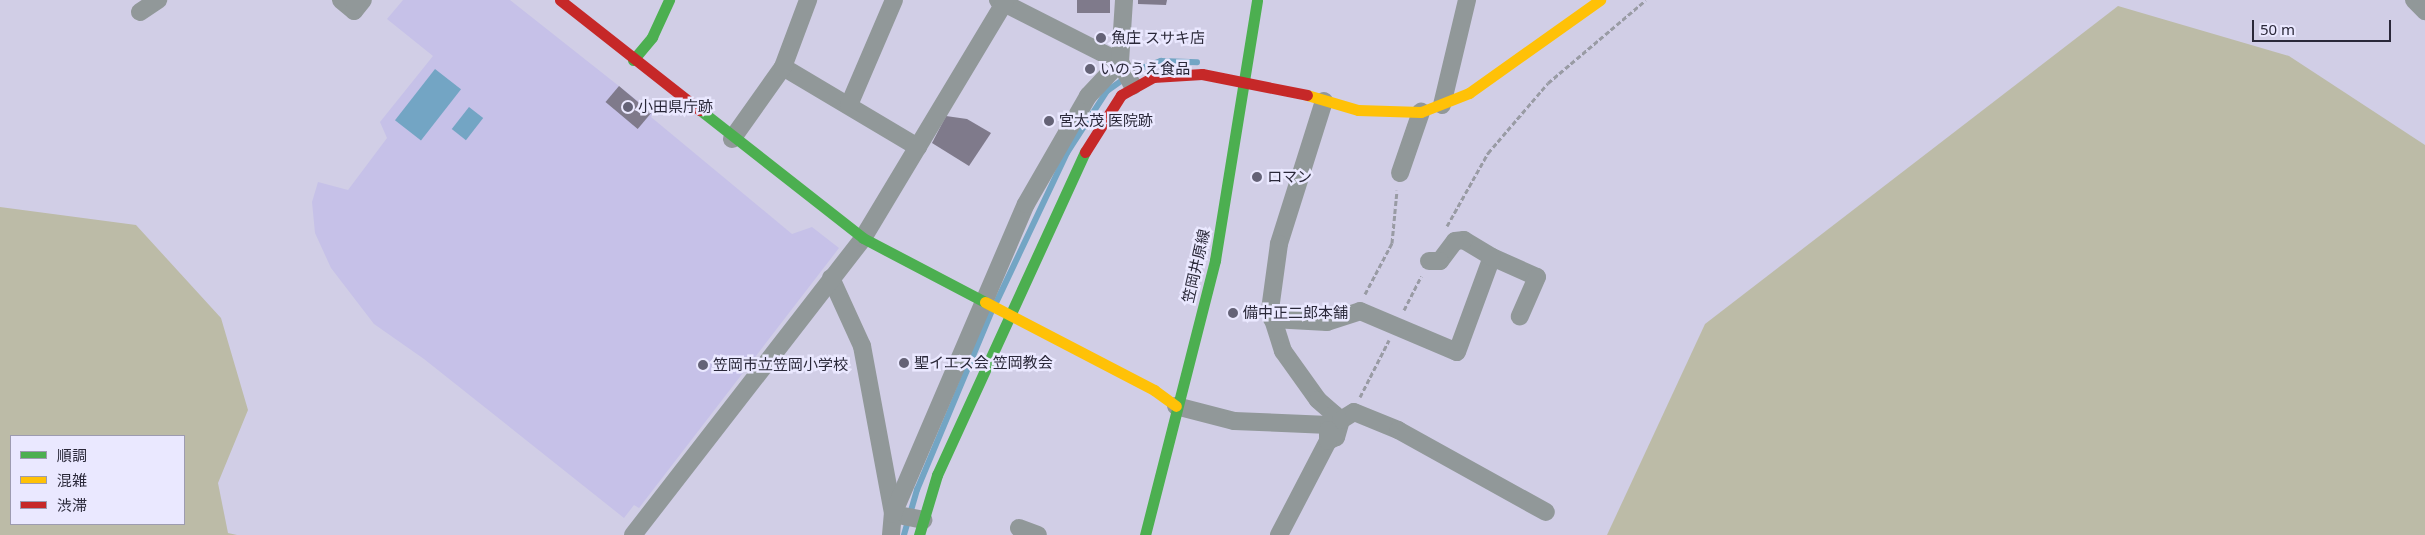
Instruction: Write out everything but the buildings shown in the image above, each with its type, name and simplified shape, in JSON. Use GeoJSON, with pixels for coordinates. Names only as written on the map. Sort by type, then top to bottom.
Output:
{"type":"FeatureCollection","features":[{"type":"Feature","properties":{"kind":"street"},"geometry":{"type":"LineString","coordinates":[[140,12],[158,0]]}},
{"type":"Feature","properties":{"kind":"street"},"geometry":{"type":"LineString","coordinates":[[341,0],[354,11],[363,0]]}},
{"type":"Feature","properties":{"kind":"street"},"geometry":{"type":"LineString","coordinates":[[560,0],[732,139],[863,238],[984,304],[1154,390],[1176,406],[1234,421],[1333,425]]}},
{"type":"Feature","properties":{"kind":"street"},"geometry":{"type":"LineString","coordinates":[[633,60],[652,38],[668,0]]}},
{"type":"Feature","properties":{"kind":"street"},"geometry":{"type":"LineString","coordinates":[[732,139],[783,67],[808,0]]}},
{"type":"Feature","properties":{"kind":"street"},"geometry":{"type":"LineString","coordinates":[[849,105],[894,0]]}},
{"type":"Feature","properties":{"kind":"street"},"geometry":{"type":"LineString","coordinates":[[911,521],[949,414],[1005,314],[1039,211],[1075,144],[1121,95],[1127,75],[1124,0]]}},
{"type":"Feature","properties":{"kind":"street","name":"笠岡井原線"},"geometry":{"type":"LineString","coordinates":[[1145,535],[1176,406],[1215,260],[1257,0]]}},
{"type":"Feature","properties":{"kind":"street"},"geometry":{"type":"LineString","coordinates":[[1445,94],[1468,0]]}},
{"type":"Feature","properties":{"kind":"street"},"geometry":{"type":"LineString","coordinates":[[2414,0],[2425,11]]}},
{"type":"Feature","properties":{"kind":"street"},"geometry":{"type":"LineString","coordinates":[[634,535],[863,238],[918,147],[1001,2],[1127,75]]}},
{"type":"Feature","properties":{"kind":"street"},"geometry":{"type":"LineString","coordinates":[[891,535],[911,521],[949,414],[984,304],[1039,211],[1075,144],[1104,74],[1177,74],[1244,79],[1324,101],[1387,114],[1421,112],[1445,94],[1469,92],[1589,3]]}},
{"type":"Feature","properties":{"kind":"street"},"geometry":{"type":"LineString","coordinates":[[783,67],[918,147]]}},
{"type":"Feature","properties":{"kind":"street"},"geometry":{"type":"LineString","coordinates":[[1324,101],[1279,244],[1270,293],[1272,319],[1283,351],[1318,400],[1333,425]]}},
{"type":"Feature","properties":{"kind":"street"},"geometry":{"type":"LineString","coordinates":[[1400,173],[1421,112]]}},
{"type":"Feature","properties":{"kind":"street"},"geometry":{"type":"LineString","coordinates":[[1429,261],[1440,261],[1455,241],[1464,240],[1492,257],[1537,277],[1520,316]]}},
{"type":"Feature","properties":{"kind":"street"},"geometry":{"type":"LineString","coordinates":[[1272,319],[1327,322],[1360,311],[1457,352],[1492,257]]}},
{"type":"Feature","properties":{"kind":"street"},"geometry":{"type":"LineString","coordinates":[[831,278],[862,346],[911,521]]}},
{"type":"Feature","properties":{"kind":"street"},"geometry":{"type":"LineString","coordinates":[[1280,535],[1333,425],[1354,412],[1398,430],[1546,512]]}},
{"type":"Feature","properties":{"kind":"street"},"geometry":{"type":"LineString","coordinates":[[1019,528],[1038,535]]}},
{"type":"Feature","properties":{"kind":"path"},"geometry":{"type":"LineString","coordinates":[[1360,311],[1392,243],[1392,212],[1400,173]]}},
{"type":"Feature","properties":{"kind":"shaded area"},"geometry":{"type":"Polygon","coordinates":[[[403,0],[510,0],[653,113],[651,117],[792,234],[812,227],[839,248],[639,508],[634,505],[624,518],[424,359],[374,324],[331,268],[315,233],[312,202],[318,182],[348,190],[387,138],[380,122],[433,56],[387,19],[403,0]]]}},
{"type":"Feature","properties":{"kind":"green space"},"geometry":{"type":"Polygon","coordinates":[[[2118,6],[2289,56],[2425,145],[2425,535],[1607,535],[1705,324],[2118,6]]]}},
{"type":"Feature","properties":{"kind":"green space"},"geometry":{"type":"Polygon","coordinates":[[[0,207],[136,225],[221,318],[248,410],[218,483],[228,533],[237,535],[0,535],[0,207]]]}},
{"type":"Feature","properties":{"kind":"water"},"geometry":{"type":"Polygon","coordinates":[[[435,69],[461,89],[421,141],[395,120],[435,69]]]}},
{"type":"Feature","properties":{"kind":"water"},"geometry":{"type":"Polygon","coordinates":[[[469,107],[483,118],[466,140],[452,129],[469,107]]]}},
{"type":"Feature","properties":{"kind":"waterway"},"geometry":{"type":"LineString","coordinates":[[1145,67],[1161,61],[1197,62]]}},
{"type":"Feature","properties":{"kind":"waterway"},"geometry":{"type":"LineString","coordinates":[[997,301],[1067,153],[1107,91],[1124,79]]}},
{"type":"Feature","properties":{"kind":"waterway"},"geometry":{"type":"LineString","coordinates":[[904,535],[917,490],[992,311]]}},
{"type":"Feature","properties":{"kind":"traffic: fast"},"geometry":{"type":"LineString","coordinates":[[633,60],[652,37],[669,0]]}},
{"type":"Feature","properties":{"kind":"traffic: fast"},"geometry":{"type":"LineString","coordinates":[[1145,535],[1215,260],[1257,0]]}},
{"type":"Feature","properties":{"kind":"traffic: fast"},"geometry":{"type":"LineString","coordinates":[[700,110],[863,238],[985,302]]}},
{"type":"Feature","properties":{"kind":"traffic: fast"},"geometry":{"type":"LineString","coordinates":[[919,535],[937,475],[1085,152]]}},
{"type":"Feature","properties":{"kind":"traffic: slow"},"geometry":{"type":"LineString","coordinates":[[1307,95],[1358,110],[1421,112],[1469,93],[1600,0]]}},
{"type":"Feature","properties":{"kind":"traffic: slow"},"geometry":{"type":"LineString","coordinates":[[985,302],[1154,390],[1176,406]]}},
{"type":"Feature","properties":{"kind":"traffic: jam"},"geometry":{"type":"LineString","coordinates":[[560,0],[700,110]]}},
{"type":"Feature","properties":{"kind":"traffic: jam"},"geometry":{"type":"LineString","coordinates":[[1085,152],[1121,95],[1153,77],[1202,74],[1307,95]]}},
{"type":"Feature","properties":{"kind":"place","name":"魚庄 スサキ店"},"geometry":{"type":"Point","coordinates":[1101,38]}},
{"type":"Feature","properties":{"kind":"place","name":"いのうえ食品"},"geometry":{"type":"Point","coordinates":[1090,69]}},
{"type":"Feature","properties":{"kind":"place","name":"小田県庁跡"},"geometry":{"type":"Point","coordinates":[628,107]}},
{"type":"Feature","properties":{"kind":"place","name":"宮太茂 医院跡"},"geometry":{"type":"Point","coordinates":[1049,121]}},
{"type":"Feature","properties":{"kind":"place","name":"ロマン"},"geometry":{"type":"Point","coordinates":[1257,177]}},
{"type":"Feature","properties":{"kind":"place","name":"備中正二郎本舗"},"geometry":{"type":"Point","coordinates":[1233,313]}},
{"type":"Feature","properties":{"kind":"place","name":"聖イエス会 笠岡教会"},"geometry":{"type":"Point","coordinates":[904,363]}},
{"type":"Feature","properties":{"kind":"place","name":"笠岡市立笠岡小学校"},"geometry":{"type":"Point","coordinates":[703,365]}}]}
